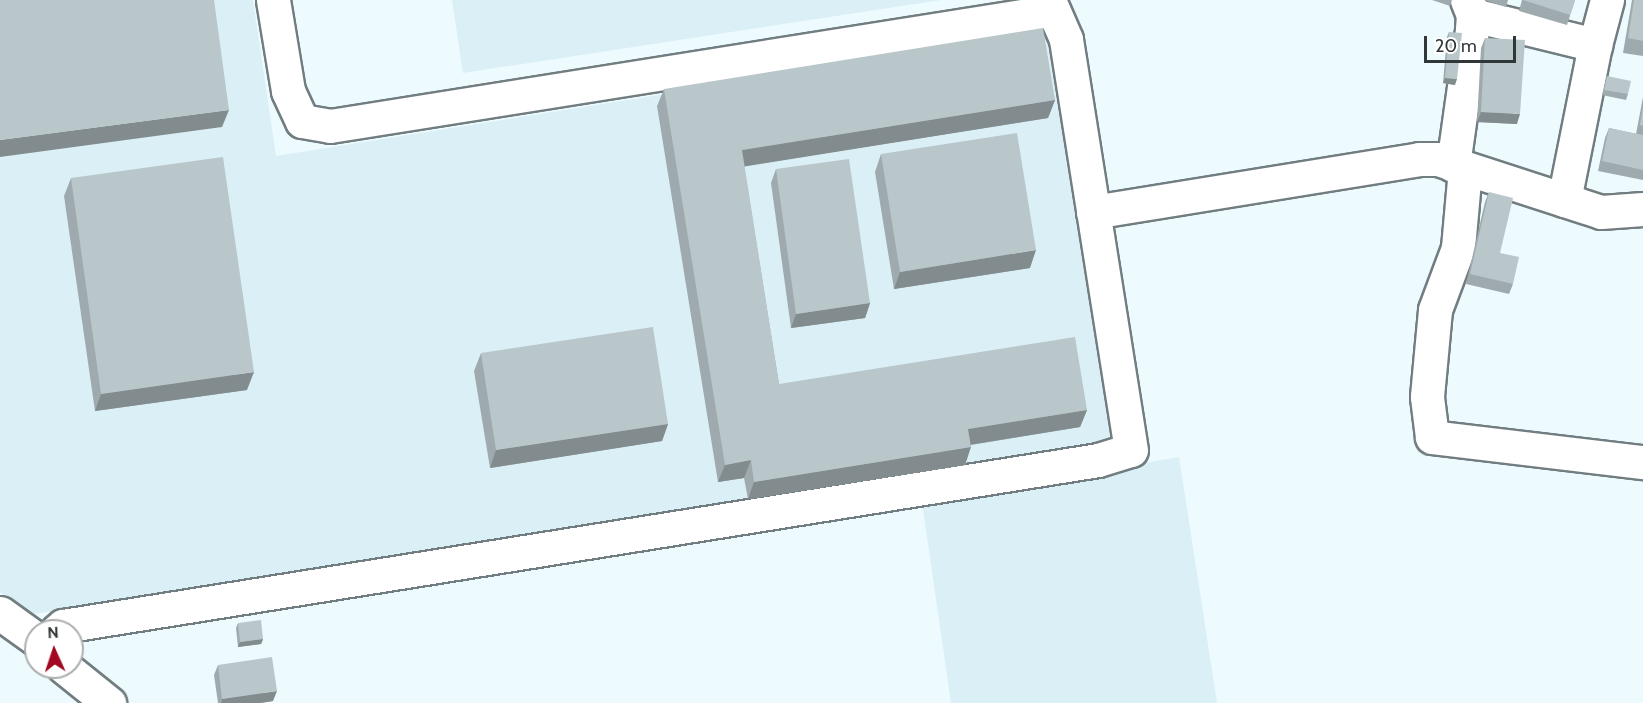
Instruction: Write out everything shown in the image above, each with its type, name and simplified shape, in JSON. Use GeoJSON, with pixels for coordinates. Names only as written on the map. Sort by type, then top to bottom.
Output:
{"type":"FeatureCollection","features":[{"type":"Feature","properties":{"kind":"street"},"geometry":{"type":"LineString","coordinates":[[84,623],[1098,460],[1131,450],[1065,39],[1049,1],[1034,14],[1017,17],[330,126],[302,121],[288,91],[273,0]]}},
{"type":"Feature","properties":{"kind":"street"},"geometry":{"type":"LineString","coordinates":[[1564,200],[1595,45],[1607,0]]}},
{"type":"Feature","properties":{"kind":"street"},"geometry":{"type":"LineString","coordinates":[[1595,45],[1470,7],[1459,167],[1458,248],[1435,310],[1427,397],[1432,437],[1643,462]]}},
{"type":"Feature","properties":{"kind":"street"},"geometry":{"type":"LineString","coordinates":[[1093,212],[1419,159],[1438,159],[1601,212],[1643,209]]}},
{"type":"Feature","properties":{"kind":"street"},"geometry":{"type":"LineString","coordinates":[[0,613],[24,630]]}},
{"type":"Feature","properties":{"kind":"street"},"geometry":{"type":"LineString","coordinates":[[68,679],[72,703]]}},
{"type":"Feature","properties":{"kind":"street"},"geometry":{"type":"LineString","coordinates":[[79,679],[109,703]]}},
{"type":"Feature","properties":{"kind":"shaded area"},"geometry":{"type":"Polygon","coordinates":[[[0,0],[253,0],[276,156],[1049,33],[1120,441],[28,615],[0,592],[0,0]]]}},
{"type":"Feature","properties":{"kind":"shaded area"},"geometry":{"type":"Polygon","coordinates":[[[452,0],[941,0],[463,73],[452,0]]]}},
{"type":"Feature","properties":{"kind":"shaded area"},"geometry":{"type":"Polygon","coordinates":[[[1179,457],[1217,703],[951,703],[922,502],[1179,457]]]}},
{"type":"Feature","properties":{"kind":"building"},"geometry":{"type":"Polygon","coordinates":[[[0,0],[214,0],[229,110],[0,140],[0,0]]]}},
{"type":"Feature","properties":{"kind":"building"},"geometry":{"type":"Polygon","coordinates":[[[1523,0],[1575,0],[1570,15],[1523,0]]]}},
{"type":"Feature","properties":{"kind":"building"},"geometry":{"type":"Polygon","coordinates":[[[1634,0],[1643,0],[1643,41],[1628,38],[1634,0]]]}},
{"type":"Feature","properties":{"kind":"building"},"geometry":{"type":"Polygon","coordinates":[[[1043,28],[1055,100],[742,150],[779,384],[1075,337],[1087,410],[968,429],[971,447],[754,482],[751,460],[725,465],[664,89],[1043,28]]]}},
{"type":"Feature","properties":{"kind":"building"},"geometry":{"type":"Polygon","coordinates":[[[1449,32],[1462,33],[1457,79],[1445,78],[1449,32]]]}},
{"type":"Feature","properties":{"kind":"building"},"geometry":{"type":"Polygon","coordinates":[[[1485,38],[1525,40],[1520,114],[1481,112],[1485,38]]]}},
{"type":"Feature","properties":{"kind":"building"},"geometry":{"type":"Polygon","coordinates":[[[1607,76],[1631,81],[1628,94],[1604,90],[1607,76]]]}},
{"type":"Feature","properties":{"kind":"building"},"geometry":{"type":"Polygon","coordinates":[[[1643,107],[1643,126],[1640,125],[1643,107]]]}},
{"type":"Feature","properties":{"kind":"building"},"geometry":{"type":"Polygon","coordinates":[[[1609,128],[1643,135],[1643,170],[1602,161],[1609,128]]]}},
{"type":"Feature","properties":{"kind":"building"},"geometry":{"type":"Polygon","coordinates":[[[1017,133],[1036,250],[900,272],[881,154],[1017,133]]]}},
{"type":"Feature","properties":{"kind":"building"},"geometry":{"type":"Polygon","coordinates":[[[223,157],[254,372],[101,394],[71,178],[223,157]]]}},
{"type":"Feature","properties":{"kind":"building"},"geometry":{"type":"Polygon","coordinates":[[[849,159],[870,303],[796,314],[776,169],[849,159]]]}},
{"type":"Feature","properties":{"kind":"building"},"geometry":{"type":"Polygon","coordinates":[[[1489,192],[1513,198],[1500,253],[1519,257],[1513,284],[1470,274],[1489,192]]]}},
{"type":"Feature","properties":{"kind":"building"},"geometry":{"type":"Polygon","coordinates":[[[653,327],[668,424],[496,450],[481,353],[653,327]]]}},
{"type":"Feature","properties":{"kind":"building"},"geometry":{"type":"Polygon","coordinates":[[[261,620],[263,639],[240,642],[238,623],[261,620]]]}},
{"type":"Feature","properties":{"kind":"building"},"geometry":{"type":"Polygon","coordinates":[[[272,657],[277,691],[222,699],[218,665],[272,657]]]}}]}
